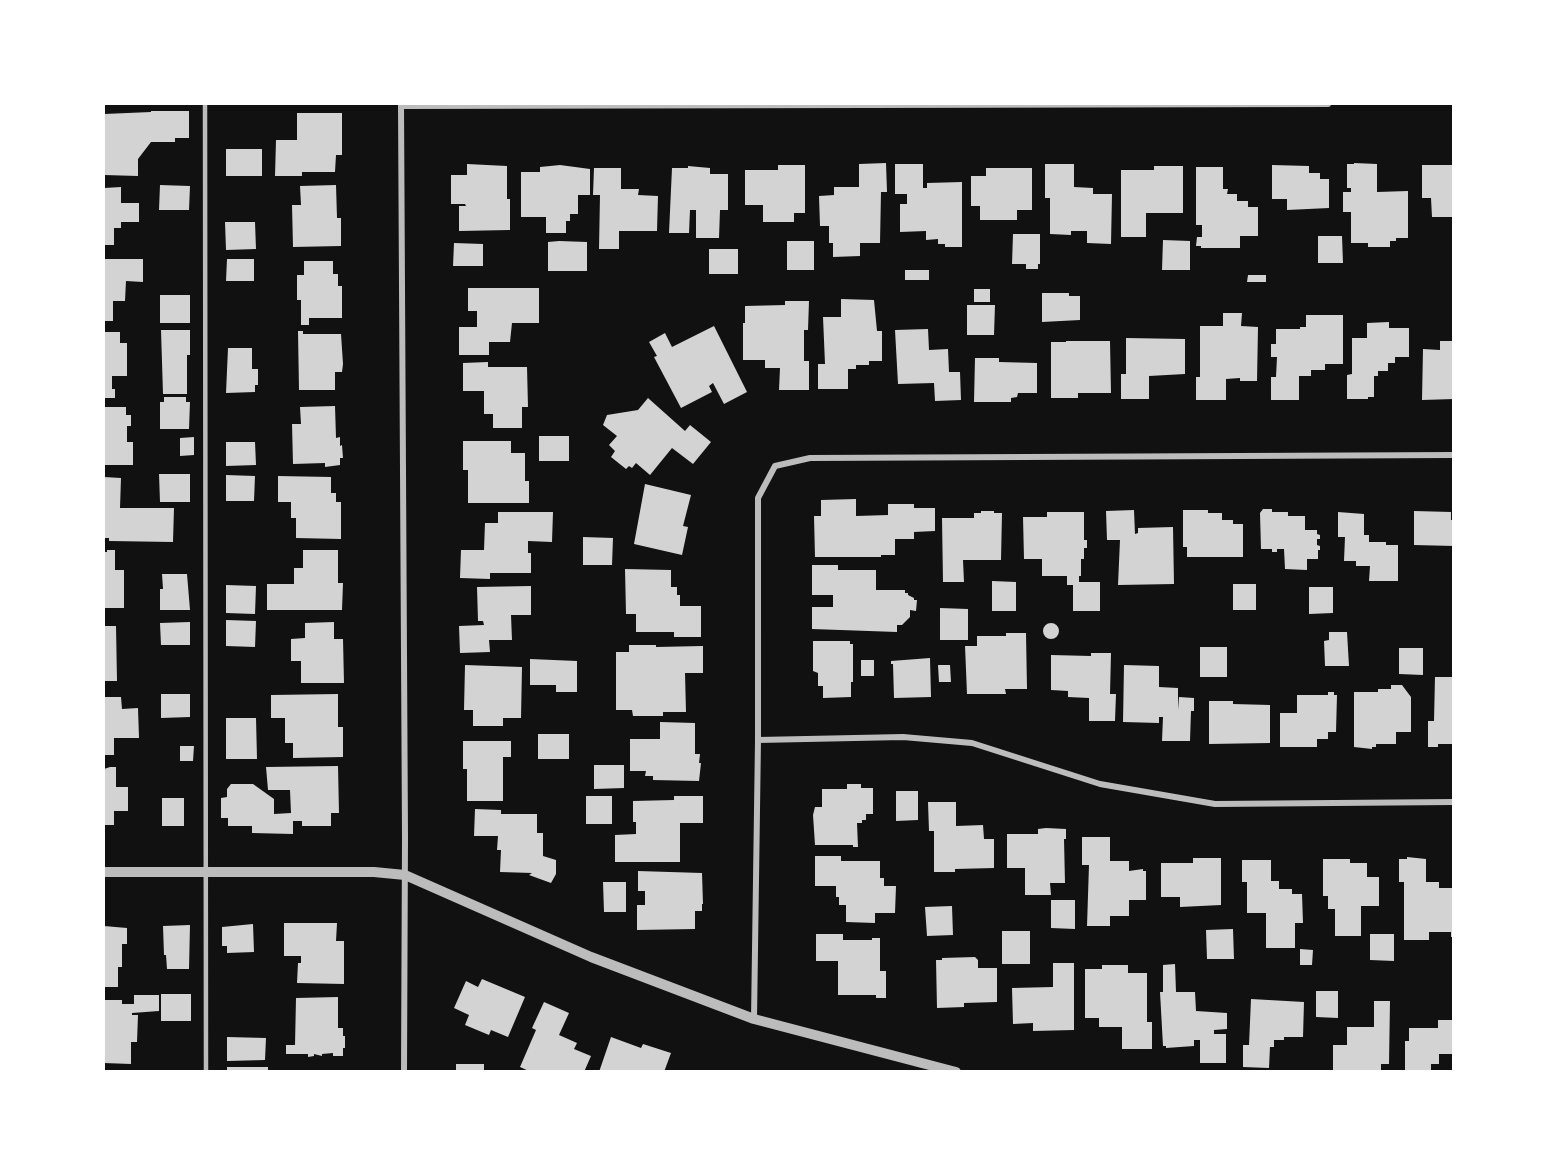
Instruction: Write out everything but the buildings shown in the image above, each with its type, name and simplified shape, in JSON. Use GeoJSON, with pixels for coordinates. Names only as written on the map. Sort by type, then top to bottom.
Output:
{"type":"FeatureCollection","features":[{"type":"Feature","properties":{"kind":"street"},"geometry":{"type":"LineString","coordinates":[[404,1071],[401,105],[1328,104]]}},
{"type":"Feature","properties":{"kind":"street"},"geometry":{"type":"LineString","coordinates":[[754,1019],[758,740],[758,498],[775,466],[810,458],[1454,455]]}},
{"type":"Feature","properties":{"kind":"street"},"geometry":{"type":"LineString","coordinates":[[758,740],[903,737],[972,743],[1100,784],[1215,804],[1454,802]]}},
{"type":"Feature","properties":{"kind":"street"},"geometry":{"type":"LineString","coordinates":[[104,872],[374,872],[405,875],[591,957],[754,1019],[956,1071]]}},
{"type":"Feature","properties":{"kind":"lane"},"geometry":{"type":"LineString","coordinates":[[205,104],[206,1071]]}}]}
